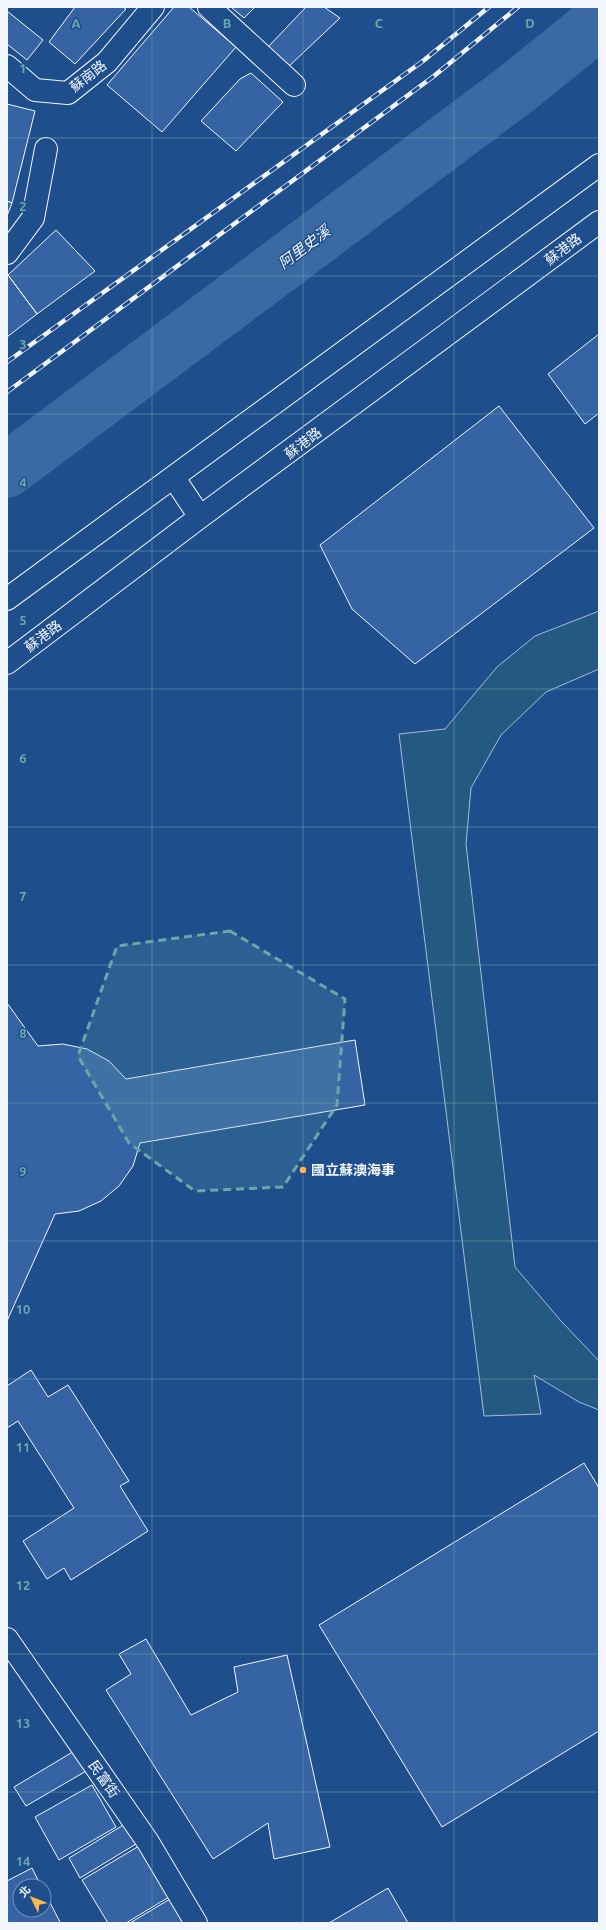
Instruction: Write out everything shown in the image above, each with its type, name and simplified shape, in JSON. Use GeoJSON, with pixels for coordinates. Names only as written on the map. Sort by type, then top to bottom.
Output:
{"type":"FeatureCollection","features":[{"type":"Feature","properties":{"kind":"main road","name":"蘇南路"},"geometry":{"type":"LineString","coordinates":[[7,66],[35,90],[68,93],[107,62],[153,7]]}},
{"type":"Feature","properties":{"kind":"main road"},"geometry":{"type":"LineString","coordinates":[[209,7],[294,85]]}},
{"type":"Feature","properties":{"kind":"main road"},"geometry":{"type":"LineString","coordinates":[[7,253],[33,218],[46,150]]}},
{"type":"Feature","properties":{"kind":"main road"},"geometry":{"type":"LineString","coordinates":[[7,599],[599,165]]}},
{"type":"Feature","properties":{"kind":"main road","name":"蘇港路"},"geometry":{"type":"LineString","coordinates":[[7,663],[200,517],[599,222]]}},
{"type":"Feature","properties":{"kind":"main road"},"geometry":{"type":"LineString","coordinates":[[174,478],[200,517]]}},
{"type":"Feature","properties":{"kind":"main road","name":"民富街"},"geometry":{"type":"LineString","coordinates":[[7,1639],[148,1842],[196,1923]]}},
{"type":"Feature","properties":{"kind":"highlighted area"},"geometry":{"type":"Polygon","coordinates":[[[230,931],[345,999],[337,1105],[283,1187],[195,1191],[129,1143],[78,1056],[117,946],[230,931]]]}},
{"type":"Feature","properties":{"kind":"shaded area"},"geometry":{"type":"Polygon","coordinates":[[[599,611],[599,669],[546,692],[501,735],[471,788],[466,844],[515,1267],[561,1321],[599,1361],[599,1410],[579,1402],[534,1375],[541,1414],[484,1416],[399,734],[445,729],[497,667],[535,636],[599,611]]]}},
{"type":"Feature","properties":{"kind":"building"},"geometry":{"type":"Polygon","coordinates":[[[75,7],[123,7],[126,9],[75,64],[49,42],[75,7]]]}},
{"type":"Feature","properties":{"kind":"building"},"geometry":{"type":"Polygon","coordinates":[[[174,7],[189,7],[236,47],[162,132],[107,85],[174,7]]]}},
{"type":"Feature","properties":{"kind":"building"},"geometry":{"type":"Polygon","coordinates":[[[231,7],[255,7],[244,18],[231,7]]]}},
{"type":"Feature","properties":{"kind":"building"},"geometry":{"type":"Polygon","coordinates":[[[306,7],[324,7],[340,18],[287,68],[268,47],[306,7]]]}},
{"type":"Feature","properties":{"kind":"building"},"geometry":{"type":"Polygon","coordinates":[[[7,11],[43,40],[27,60],[7,44],[7,11]]]}},
{"type":"Feature","properties":{"kind":"building"},"geometry":{"type":"Polygon","coordinates":[[[251,73],[283,102],[236,151],[201,121],[240,79],[251,73]]]}},
{"type":"Feature","properties":{"kind":"building"},"geometry":{"type":"Polygon","coordinates":[[[7,104],[35,111],[12,203],[7,201],[7,104]]]}},
{"type":"Feature","properties":{"kind":"building"},"geometry":{"type":"Polygon","coordinates":[[[7,201],[12,203],[7,216],[7,201]]]}},
{"type":"Feature","properties":{"kind":"building"},"geometry":{"type":"Polygon","coordinates":[[[56,230],[95,271],[37,314],[8,275],[56,230]]]}},
{"type":"Feature","properties":{"kind":"building"},"geometry":{"type":"Polygon","coordinates":[[[7,275],[37,314],[7,337],[7,275]]]}},
{"type":"Feature","properties":{"kind":"building"},"geometry":{"type":"Polygon","coordinates":[[[599,334],[599,413],[585,424],[548,374],[599,334]]]}},
{"type":"Feature","properties":{"kind":"building"},"geometry":{"type":"Polygon","coordinates":[[[499,406],[594,528],[415,664],[352,609],[320,545],[499,406]]]}},
{"type":"Feature","properties":{"kind":"building"},"geometry":{"type":"Polygon","coordinates":[[[7,1003],[38,1046],[63,1044],[87,1049],[109,1061],[126,1079],[355,1040],[365,1105],[140,1143],[133,1166],[119,1186],[101,1201],[79,1211],[55,1214],[7,1321],[7,1003]]]}},
{"type":"Feature","properties":{"kind":"building"},"geometry":{"type":"Polygon","coordinates":[[[31,1370],[48,1397],[68,1385],[129,1481],[120,1486],[148,1531],[71,1580],[64,1568],[47,1579],[23,1541],[74,1508],[18,1421],[7,1428],[7,1386],[31,1370]]]}},
{"type":"Feature","properties":{"kind":"building"},"geometry":{"type":"Polygon","coordinates":[[[584,1463],[599,1488],[599,1731],[442,1827],[319,1625],[584,1463]]]}},
{"type":"Feature","properties":{"kind":"building"},"geometry":{"type":"Polygon","coordinates":[[[146,1639],[191,1715],[238,1692],[234,1667],[287,1655],[330,1847],[274,1859],[268,1823],[213,1859],[106,1690],[131,1674],[119,1654],[146,1639]]]}},
{"type":"Feature","properties":{"kind":"building"},"geometry":{"type":"Polygon","coordinates":[[[76,1750],[88,1770],[26,1806],[14,1787],[76,1750]]]}},
{"type":"Feature","properties":{"kind":"building"},"geometry":{"type":"Polygon","coordinates":[[[92,1785],[116,1827],[59,1860],[35,1817],[92,1785]]]}},
{"type":"Feature","properties":{"kind":"building"},"geometry":{"type":"Polygon","coordinates":[[[125,1824],[136,1844],[80,1878],[69,1858],[125,1824]]]}},
{"type":"Feature","properties":{"kind":"building"},"geometry":{"type":"Polygon","coordinates":[[[139,1846],[169,1897],[126,1923],[108,1923],[82,1880],[139,1846]]]}},
{"type":"Feature","properties":{"kind":"building"},"geometry":{"type":"Polygon","coordinates":[[[32,1868],[37,1878],[13,1878],[32,1868]]]}},
{"type":"Feature","properties":{"kind":"building"},"geometry":{"type":"Polygon","coordinates":[[[12,1878],[12,1918],[52,1918],[52,1906],[60,1922],[7,1923],[7,1881],[12,1878]]]}},
{"type":"Feature","properties":{"kind":"building"},"geometry":{"type":"Polygon","coordinates":[[[388,1888],[408,1923],[329,1923],[388,1888]]]}},
{"type":"Feature","properties":{"kind":"building"},"geometry":{"type":"Polygon","coordinates":[[[170,1899],[185,1923],[130,1923],[170,1899]]]}},
{"type":"Feature","properties":{"kind":"waterway","name":"阿里史溪"},"geometry":{"type":"LineString","coordinates":[[7,470],[516,89],[599,22]]}},
{"type":"Feature","properties":{"kind":"railway"},"geometry":{"type":"LineString","coordinates":[[7,362],[423,61],[489,7]]}},
{"type":"Feature","properties":{"kind":"railway"},"geometry":{"type":"LineString","coordinates":[[7,392],[434,76],[518,7]]}},
{"type":"Feature","properties":{"kind":"place","name":"國立蘇澳海事"},"geometry":{"type":"Point","coordinates":[303,1170]}}]}
